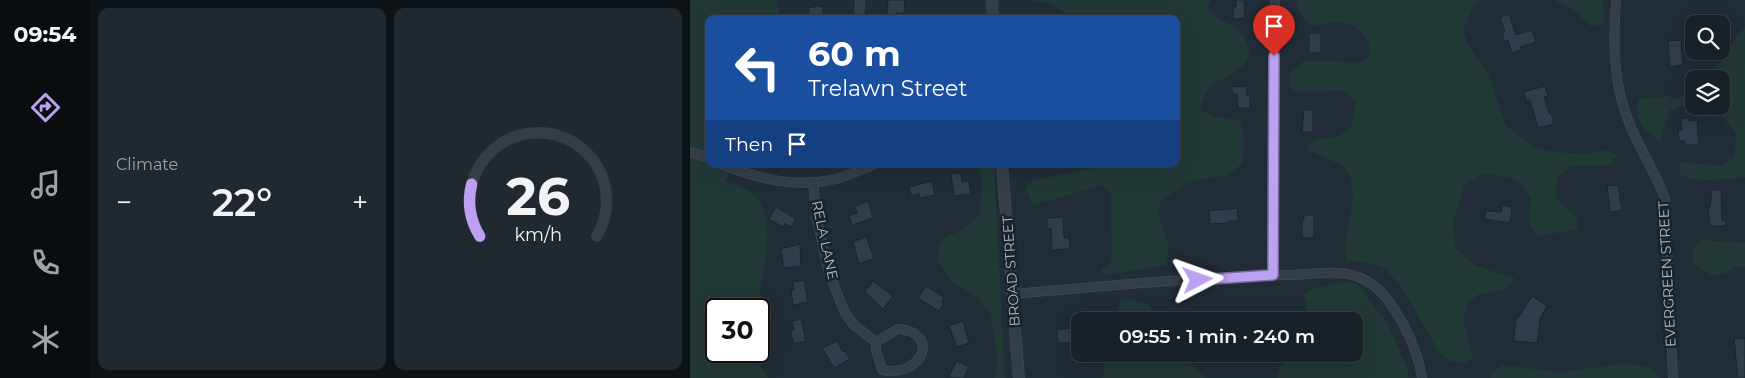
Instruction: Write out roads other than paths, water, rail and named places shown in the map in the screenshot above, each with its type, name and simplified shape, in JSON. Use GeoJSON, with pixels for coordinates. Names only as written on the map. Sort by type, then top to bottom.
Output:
{"type":"FeatureCollection","features":[{"type":"Feature","properties":{"kind":"street"},"geometry":{"type":"LineString","coordinates":[[859,15],[860,0]]}},
{"type":"Feature","properties":{"kind":"street"},"geometry":{"type":"LineString","coordinates":[[992,0],[993,15]]}},
{"type":"Feature","properties":{"kind":"street"},"geometry":{"type":"LineString","coordinates":[[1273,275],[1275,0]]}},
{"type":"Feature","properties":{"kind":"street","name":"EVERGREEN STREET"},"geometry":{"type":"LineString","coordinates":[[1616,0],[1614,62],[1619,95],[1630,126],[1660,185],[1665,199],[1673,378]]}},
{"type":"Feature","properties":{"kind":"street"},"geometry":{"type":"LineString","coordinates":[[690,152],[705,157]]}},
{"type":"Feature","properties":{"kind":"street"},"geometry":{"type":"LineString","coordinates":[[730,167],[762,178],[784,182],[832,180],[867,167]]}},
{"type":"Feature","properties":{"kind":"street","name":"BROAD STREET"},"geometry":{"type":"LineString","coordinates":[[1002,167],[1019,378]]}},
{"type":"Feature","properties":{"kind":"street","name":"RELA LANE"},"geometry":{"type":"LineString","coordinates":[[813,182],[828,270],[845,313],[854,325],[876,342]]}},
{"type":"Feature","properties":{"kind":"street"},"geometry":{"type":"LineString","coordinates":[[1013,294],[1273,275],[1346,273],[1364,279],[1375,286],[1392,304],[1416,349],[1422,378]]}},
{"type":"Feature","properties":{"kind":"street"},"geometry":{"type":"LineString","coordinates":[[898,329],[912,332],[917,336],[921,344],[922,359],[913,371],[896,375],[882,370],[876,350],[876,342],[892,330],[898,329]]}}]}
